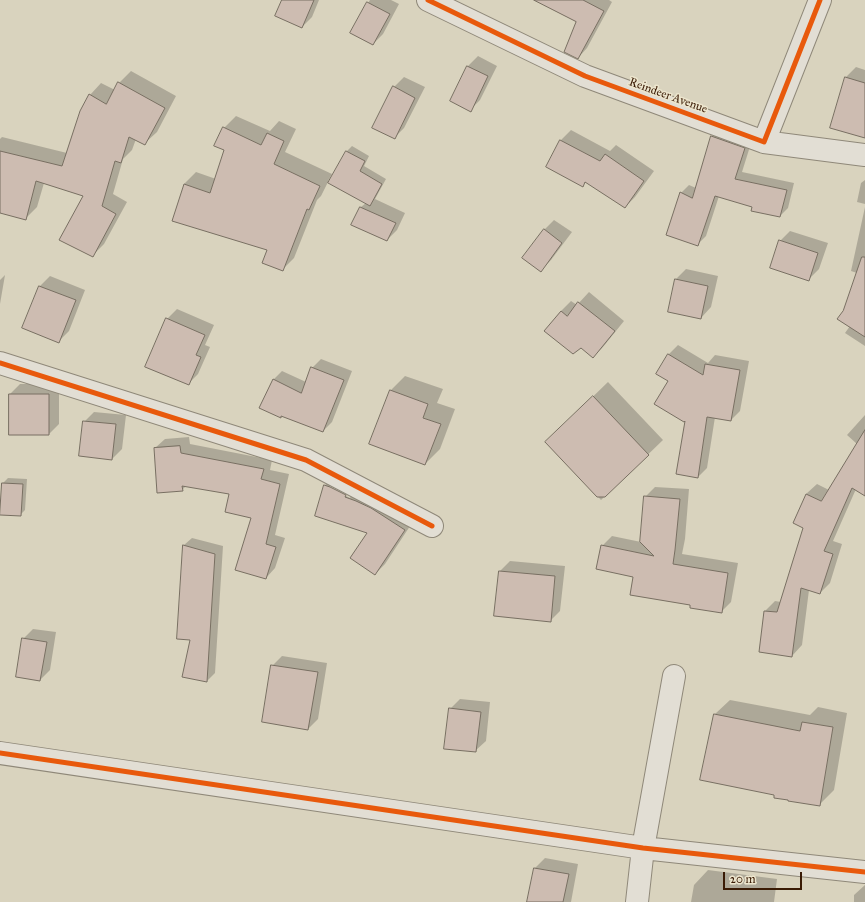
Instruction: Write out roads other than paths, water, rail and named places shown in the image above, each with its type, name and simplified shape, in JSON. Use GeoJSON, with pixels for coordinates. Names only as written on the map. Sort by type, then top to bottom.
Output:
{"type":"FeatureCollection","features":[{"type":"Feature","properties":{"kind":"street","name":"Reindeer Avenue"},"geometry":{"type":"LineString","coordinates":[[428,0],[585,76],[764,142],[865,155]]}},
{"type":"Feature","properties":{"kind":"street"},"geometry":{"type":"LineString","coordinates":[[764,142],[820,0]]}},
{"type":"Feature","properties":{"kind":"street"},"geometry":{"type":"LineString","coordinates":[[0,363],[306,460],[432,526]]}},
{"type":"Feature","properties":{"kind":"street"},"geometry":{"type":"LineString","coordinates":[[637,902],[643,848],[674,676]]}},
{"type":"Feature","properties":{"kind":"street"},"geometry":{"type":"LineString","coordinates":[[0,753],[643,848],[865,872]]}}]}
